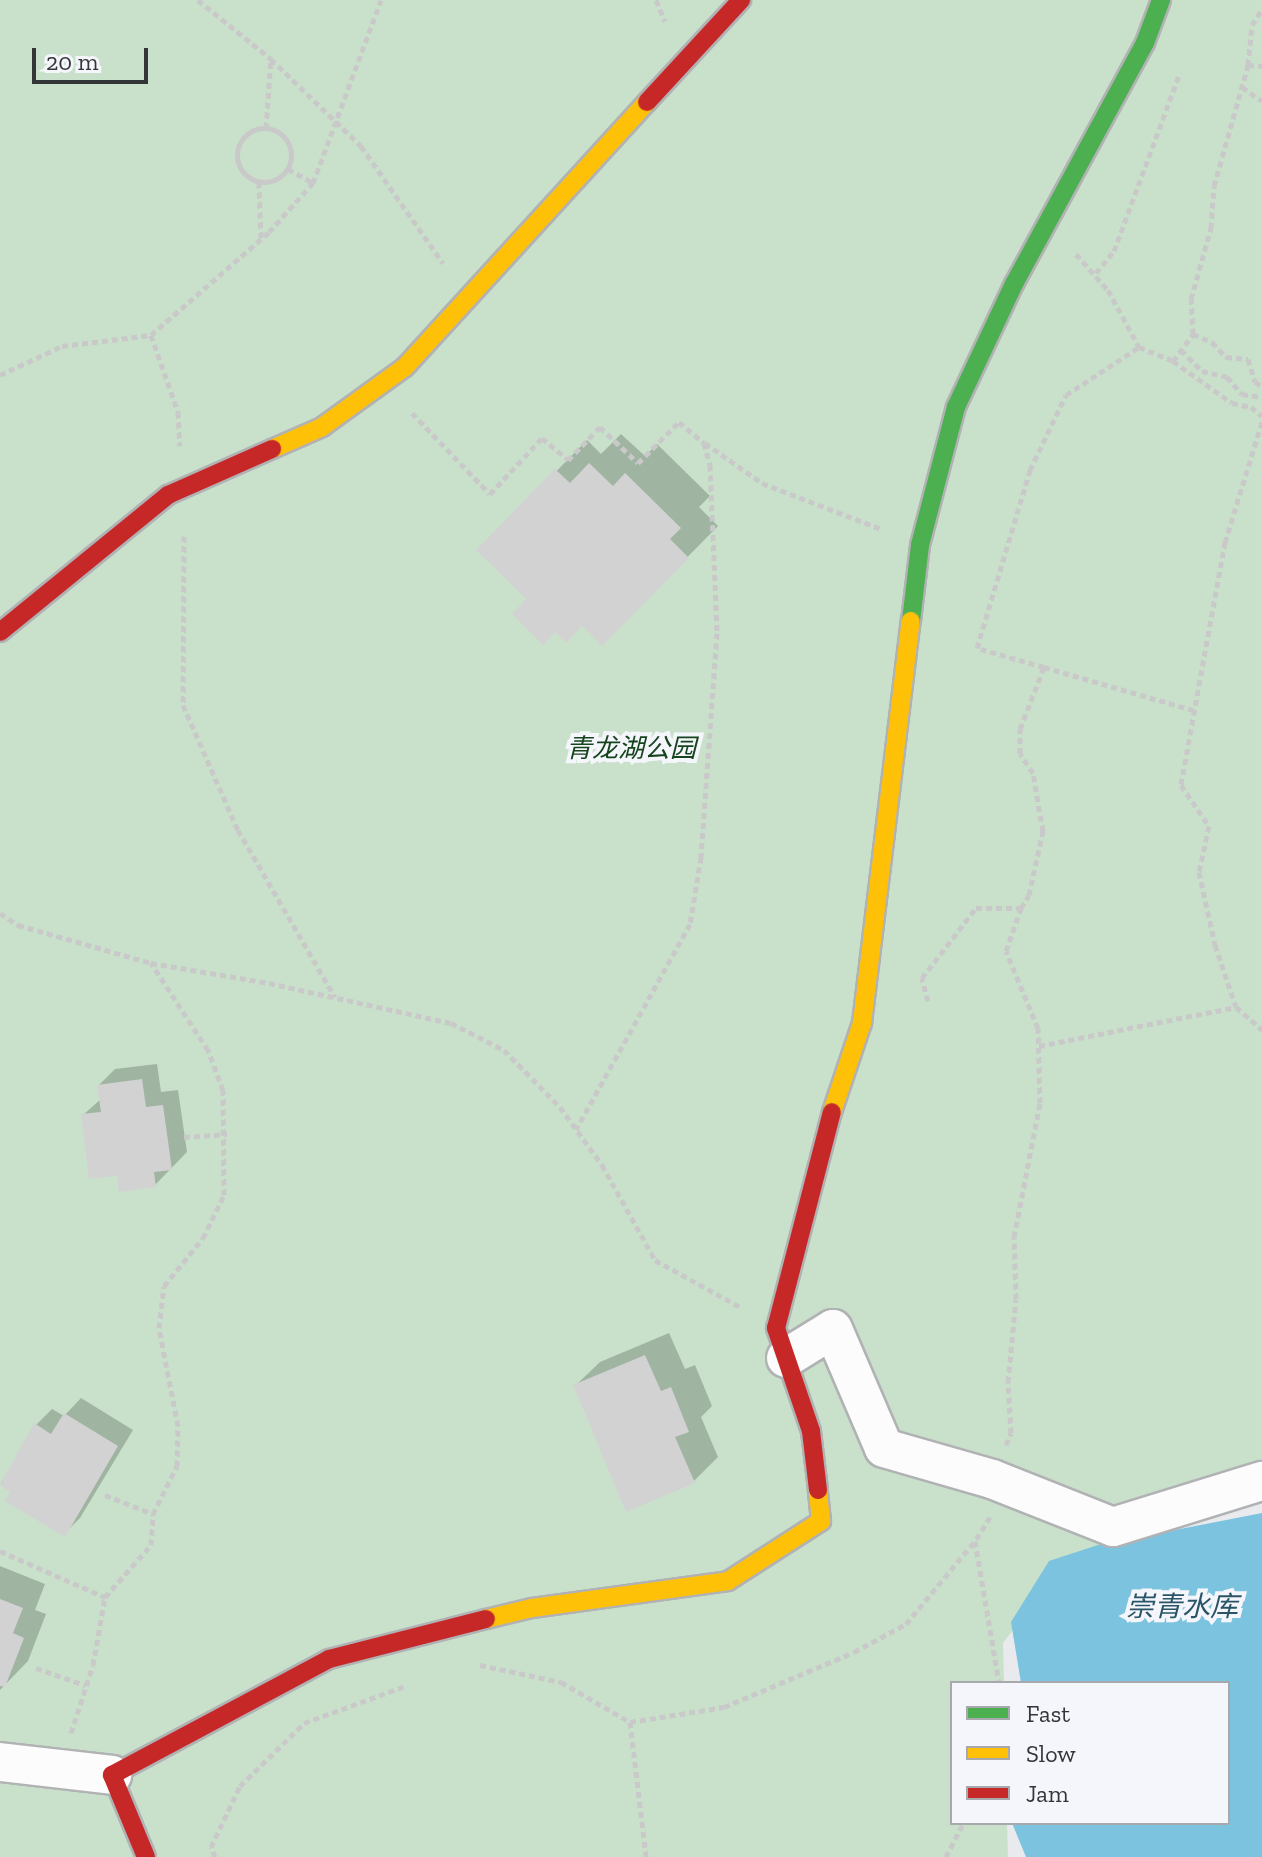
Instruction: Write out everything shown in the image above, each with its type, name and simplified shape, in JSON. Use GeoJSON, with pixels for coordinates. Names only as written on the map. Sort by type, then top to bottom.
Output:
{"type":"FeatureCollection","features":[{"type":"Feature","properties":{"kind":"street"},"geometry":{"type":"LineString","coordinates":[[0,632],[168,495],[322,427],[405,367],[741,0]]}},
{"type":"Feature","properties":{"kind":"street"},"geometry":{"type":"LineString","coordinates":[[0,1762],[112,1775],[329,1659],[532,1608],[728,1581],[821,1521],[811,1431],[781,1343],[816,1160],[862,1023],[920,545],[956,407],[1043,232],[1145,43],[1161,0]]}},
{"type":"Feature","properties":{"kind":"street"},"geometry":{"type":"LineString","coordinates":[[781,1343],[833,1329],[884,1448],[1001,1482],[1113,1527],[1262,1481]]}},
{"type":"Feature","properties":{"kind":"street"},"geometry":{"type":"LineString","coordinates":[[112,1775],[146,1857]]}},
{"type":"Feature","properties":{"kind":"path"},"geometry":{"type":"LineString","coordinates":[[198,0],[271,59],[332,123],[361,146],[466,297]]}},
{"type":"Feature","properties":{"kind":"path"},"geometry":{"type":"LineString","coordinates":[[0,375],[62,346],[151,335],[261,239],[313,183],[332,123],[381,0]]}},
{"type":"Feature","properties":{"kind":"path"},"geometry":{"type":"LineString","coordinates":[[1173,361],[1193,334],[1191,299],[1211,228],[1214,186],[1248,65],[1252,25],[1262,9]]}},
{"type":"Feature","properties":{"kind":"path"},"geometry":{"type":"LineString","coordinates":[[266,128],[271,59]]}},
{"type":"Feature","properties":{"kind":"path"},"geometry":{"type":"LineString","coordinates":[[1096,273],[1114,251],[1183,64]]}},
{"type":"Feature","properties":{"kind":"path"},"geometry":{"type":"LineString","coordinates":[[1248,65],[1262,66]]}},
{"type":"Feature","properties":{"kind":"path"},"geometry":{"type":"LineString","coordinates":[[1242,87],[1262,101]]}},
{"type":"Feature","properties":{"kind":"path"},"geometry":{"type":"LineString","coordinates":[[266,128],[288,142],[288,169],[276,179],[259,182],[244,173],[237,156],[249,132],[266,128]]}},
{"type":"Feature","properties":{"kind":"path"},"geometry":{"type":"LineString","coordinates":[[288,169],[313,183]]}},
{"type":"Feature","properties":{"kind":"path"},"geometry":{"type":"LineString","coordinates":[[259,182],[261,239]]}},
{"type":"Feature","properties":{"kind":"path"},"geometry":{"type":"LineString","coordinates":[[1043,232],[1096,273],[1139,347],[1173,361],[1232,403],[1251,407],[1262,419],[1225,542],[1181,785],[1209,826],[1199,872],[1215,945],[1236,1007],[1262,1030]]}},
{"type":"Feature","properties":{"kind":"path"},"geometry":{"type":"LineString","coordinates":[[1193,334],[1212,342],[1226,357],[1248,359],[1255,382],[1262,386]]}},
{"type":"Feature","properties":{"kind":"path"},"geometry":{"type":"LineString","coordinates":[[151,335],[178,412],[184,489],[183,705],[238,830],[335,998]]}},
{"type":"Feature","properties":{"kind":"path"},"geometry":{"type":"LineString","coordinates":[[1139,347],[1066,395],[1030,470],[1000,585],[980,629],[977,648],[1196,711]]}},
{"type":"Feature","properties":{"kind":"path"},"geometry":{"type":"LineString","coordinates":[[1181,350],[1202,371],[1227,377],[1242,394],[1262,397]]}},
{"type":"Feature","properties":{"kind":"path"},"geometry":{"type":"LineString","coordinates":[[383,383],[490,494],[542,438],[568,460],[600,427],[638,463],[679,422],[762,483],[920,545]]}},
{"type":"Feature","properties":{"kind":"path"},"geometry":{"type":"LineString","coordinates":[[576,1130],[690,924],[701,857],[717,633],[716,551],[704,443]]}},
{"type":"Feature","properties":{"kind":"path"},"geometry":{"type":"LineString","coordinates":[[465,1670],[480,1665],[561,1682],[630,1722],[724,1707],[854,1652],[906,1624],[975,1541],[1001,1482],[1011,1433],[1008,1382],[1016,1299],[1014,1237],[1040,1103],[1038,1028],[1006,951],[1021,908],[1029,895],[1043,831],[1033,773],[1020,754],[1020,729],[1044,667]]}},
{"type":"Feature","properties":{"kind":"path"},"geometry":{"type":"LineString","coordinates":[[928,1001],[922,978],[976,908],[1021,908]]}},
{"type":"Feature","properties":{"kind":"path"},"geometry":{"type":"LineString","coordinates":[[0,913],[18,925],[151,963],[451,1023],[504,1050],[576,1130],[655,1260],[781,1343]]}},
{"type":"Feature","properties":{"kind":"path"},"geometry":{"type":"LineString","coordinates":[[63,1769],[105,1597],[151,1545],[153,1514],[177,1466],[178,1426],[159,1304],[164,1286],[203,1238],[224,1195],[227,1134],[223,1090],[208,1050],[151,963]]}},
{"type":"Feature","properties":{"kind":"path"},"geometry":{"type":"LineString","coordinates":[[1039,1046],[1236,1007]]}},
{"type":"Feature","properties":{"kind":"path"},"geometry":{"type":"LineString","coordinates":[[184,1137],[227,1134]]}},
{"type":"Feature","properties":{"kind":"path"},"geometry":{"type":"LineString","coordinates":[[105,1495],[153,1514]]}},
{"type":"Feature","properties":{"kind":"path"},"geometry":{"type":"LineString","coordinates":[[975,1541],[999,1681]]}},
{"type":"Feature","properties":{"kind":"path"},"geometry":{"type":"LineString","coordinates":[[0,1551],[105,1597]]}},
{"type":"Feature","properties":{"kind":"path"},"geometry":{"type":"LineString","coordinates":[[36,1668],[85,1685]]}},
{"type":"Feature","properties":{"kind":"path"},"geometry":{"type":"LineString","coordinates":[[215,1857],[211,1847],[240,1786],[304,1723],[420,1682]]}},
{"type":"Feature","properties":{"kind":"path"},"geometry":{"type":"LineString","coordinates":[[630,1722],[646,1857]]}},
{"type":"Feature","properties":{"kind":"path"},"geometry":{"type":"LineString","coordinates":[[946,1857],[962,1825]]}},
{"type":"Feature","properties":{"kind":"green space","name":"青龙湖公园"},"geometry":{"type":"Polygon","coordinates":[[[0,0],[1262,0],[1262,1499],[1059,1569],[1003,1643],[1004,1681],[950,1681],[950,1825],[1007,1825],[1008,1857],[0,1857],[0,0]]]}},
{"type":"Feature","properties":{"kind":"water","name":"崇青水库"},"geometry":{"type":"Polygon","coordinates":[[[1262,1513],[1262,1857],[1026,1857],[1013,1825],[1230,1825],[1230,1681],[1021,1681],[1011,1622],[1049,1561],[1098,1545],[1262,1513]]]}},
{"type":"Feature","properties":{"kind":"building"},"geometry":{"type":"Polygon","coordinates":[[[589,463],[613,486],[625,473],[681,528],[670,539],[689,558],[602,646],[582,626],[566,643],[555,632],[543,645],[512,614],[526,599],[476,550],[555,469],[570,483],[589,463]]]}},
{"type":"Feature","properties":{"kind":"building"},"geometry":{"type":"Polygon","coordinates":[[[142,1079],[146,1107],[163,1105],[172,1170],[154,1172],[156,1187],[119,1192],[117,1176],[89,1179],[81,1114],[101,1112],[97,1085],[142,1079]]]}},
{"type":"Feature","properties":{"kind":"building"},"geometry":{"type":"Polygon","coordinates":[[[645,1355],[661,1391],[671,1387],[689,1432],[675,1437],[695,1483],[626,1512],[573,1385],[645,1355]]]}},
{"type":"Feature","properties":{"kind":"building"},"geometry":{"type":"Polygon","coordinates":[[[64,1413],[118,1446],[65,1537],[5,1501],[10,1492],[0,1485],[34,1423],[51,1434],[64,1413]]]}},
{"type":"Feature","properties":{"kind":"building"},"geometry":{"type":"Polygon","coordinates":[[[0,1599],[23,1608],[13,1633],[24,1638],[5,1687],[0,1686],[0,1599]]]}},
{"type":"Feature","properties":{"kind":"traffic: fast"},"geometry":{"type":"LineString","coordinates":[[911,621],[920,545],[956,407],[1014,284],[1145,43],[1161,0]]}},
{"type":"Feature","properties":{"kind":"traffic: slow"},"geometry":{"type":"LineString","coordinates":[[272,449],[322,427],[405,367],[647,102]]}},
{"type":"Feature","properties":{"kind":"traffic: slow"},"geometry":{"type":"LineString","coordinates":[[832,1112],[862,1023],[911,621]]}},
{"type":"Feature","properties":{"kind":"traffic: slow"},"geometry":{"type":"LineString","coordinates":[[486,1619],[532,1608],[728,1581],[821,1521],[818,1490]]}},
{"type":"Feature","properties":{"kind":"traffic: jam"},"geometry":{"type":"LineString","coordinates":[[647,102],[741,0]]}},
{"type":"Feature","properties":{"kind":"traffic: jam"},"geometry":{"type":"LineString","coordinates":[[0,632],[168,495],[272,449]]}},
{"type":"Feature","properties":{"kind":"traffic: jam"},"geometry":{"type":"LineString","coordinates":[[818,1490],[811,1431],[776,1328],[832,1112]]}},
{"type":"Feature","properties":{"kind":"traffic: jam"},"geometry":{"type":"LineString","coordinates":[[146,1857],[112,1775],[329,1659],[486,1619]]}}]}
